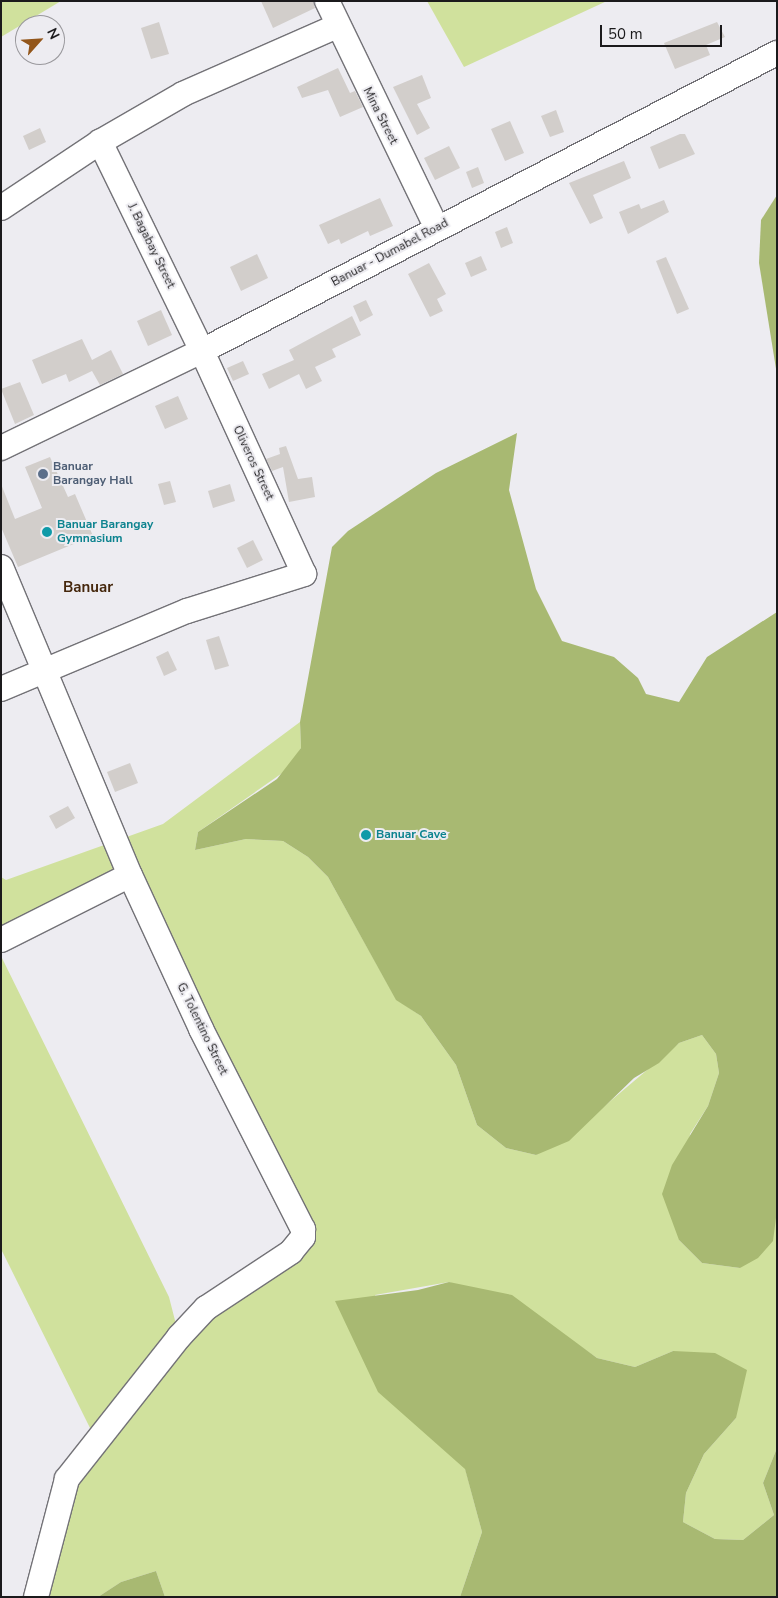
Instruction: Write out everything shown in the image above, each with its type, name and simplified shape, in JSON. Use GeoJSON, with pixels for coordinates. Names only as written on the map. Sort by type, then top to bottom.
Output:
{"type":"FeatureCollection","features":[{"type":"Feature","properties":{"kind":"street","name":"Mina Street"},"geometry":{"type":"LineString","coordinates":[[327,1],[336,26],[437,229]]}},
{"type":"Feature","properties":{"kind":"street"},"geometry":{"type":"LineString","coordinates":[[1,208],[100,142],[183,94],[336,26]]}},
{"type":"Feature","properties":{"kind":"street","name":"Banuar - Dumabel Road"},"geometry":{"type":"LineString","coordinates":[[1,448],[202,351],[777,53]]}},
{"type":"Feature","properties":{"kind":"street","name":"J. Bagabay Street"},"geometry":{"type":"LineString","coordinates":[[100,142],[202,351]]}},
{"type":"Feature","properties":{"kind":"street","name":"Oliveros Street"},"geometry":{"type":"LineString","coordinates":[[46,668],[187,611],[304,574],[202,351]]}},
{"type":"Feature","properties":{"kind":"street","name":"G. Tolentino Street"},"geometry":{"type":"LineString","coordinates":[[1,566],[46,668],[130,874],[201,1029],[303,1229],[303,1237],[291,1252],[206,1308],[179,1337],[67,1479],[36,1597]]}},
{"type":"Feature","properties":{"kind":"street"},"geometry":{"type":"LineString","coordinates":[[1,690],[46,668]]}},
{"type":"Feature","properties":{"kind":"street"},"geometry":{"type":"LineString","coordinates":[[1,940],[130,874]]}},
{"type":"Feature","properties":{"kind":"green space"},"geometry":{"type":"Polygon","coordinates":[[[1,1],[61,1],[38,15],[15,15],[15,29],[1,37],[1,1]]]}},
{"type":"Feature","properties":{"kind":"green space"},"geometry":{"type":"Polygon","coordinates":[[[427,1],[607,1],[464,67],[427,1]]]}},
{"type":"Feature","properties":{"kind":"green space"},"geometry":{"type":"Polygon","coordinates":[[[777,195],[777,375],[759,263],[761,220],[777,195]]]}},
{"type":"Feature","properties":{"kind":"green space"},"geometry":{"type":"Polygon","coordinates":[[[517,433],[509,490],[536,589],[562,641],[614,657],[638,678],[646,694],[679,702],[707,657],[777,612],[777,1210],[773,1241],[758,1258],[740,1268],[702,1263],[679,1240],[662,1194],[672,1165],[708,1106],[719,1073],[716,1054],[702,1035],[679,1043],[659,1063],[634,1078],[569,1141],[536,1155],[506,1148],[477,1125],[456,1065],[421,1016],[396,1000],[328,877],[308,857],[283,841],[246,839],[195,850],[198,832],[277,779],[301,748],[300,722],[332,547],[348,531],[436,473],[517,433]]]}},
{"type":"Feature","properties":{"kind":"green space"},"geometry":{"type":"Polygon","coordinates":[[[300,722],[301,748],[288,769],[198,832],[195,850],[246,839],[283,841],[308,857],[328,877],[396,999],[421,1016],[456,1065],[477,1125],[506,1148],[536,1155],[601,1109],[679,1043],[702,1035],[716,1054],[719,1073],[708,1106],[690,1134],[679,1240],[702,1263],[740,1268],[777,1210],[777,1448],[763,1483],[774,1515],[743,1540],[715,1539],[683,1522],[686,1493],[704,1454],[736,1418],[673,1351],[635,1367],[597,1358],[567,1337],[449,1282],[375,1295],[429,1436],[465,1468],[482,1532],[460,1597],[165,1597],[156,1571],[121,1582],[98,1597],[36,1597],[53,1529],[96,1440],[1,1249],[1,956],[169,1297],[179,1336],[298,1245],[130,875],[1,940],[1,877],[6,880],[163,824],[300,722]]]}},
{"type":"Feature","properties":{"kind":"green space"},"geometry":{"type":"Polygon","coordinates":[[[449,1282],[512,1295],[597,1358],[635,1367],[673,1351],[715,1353],[747,1370],[736,1418],[704,1454],[686,1493],[683,1522],[715,1539],[743,1540],[774,1515],[763,1483],[777,1448],[777,1597],[460,1597],[482,1532],[465,1469],[378,1392],[335,1301],[418,1290],[449,1282]]]}},
{"type":"Feature","properties":{"kind":"green space"},"geometry":{"type":"Polygon","coordinates":[[[156,1571],[165,1597],[98,1597],[121,1582],[156,1571]]]}},
{"type":"Feature","properties":{"kind":"building"},"geometry":{"type":"Polygon","coordinates":[[[261,1],[313,1],[315,8],[273,28],[261,1]]]}},
{"type":"Feature","properties":{"kind":"building"},"geometry":{"type":"Polygon","coordinates":[[[159,22],[169,54],[151,59],[141,28],[159,22]]]}},
{"type":"Feature","properties":{"kind":"building"},"geometry":{"type":"Polygon","coordinates":[[[717,22],[725,37],[706,45],[710,55],[675,69],[664,43],[717,22]]]}},
{"type":"Feature","properties":{"kind":"building"},"geometry":{"type":"Polygon","coordinates":[[[338,68],[350,93],[355,91],[363,107],[340,117],[328,90],[302,98],[297,87],[338,68]]]}},
{"type":"Feature","properties":{"kind":"building"},"geometry":{"type":"Polygon","coordinates":[[[422,75],[431,98],[417,104],[430,128],[417,135],[393,87],[422,75]]]}},
{"type":"Feature","properties":{"kind":"building"},"geometry":{"type":"Polygon","coordinates":[[[556,110],[564,132],[550,137],[541,116],[556,110]]]}},
{"type":"Feature","properties":{"kind":"building"},"geometry":{"type":"Polygon","coordinates":[[[510,121],[524,153],[505,161],[491,129],[510,121]]]}},
{"type":"Feature","properties":{"kind":"building"},"geometry":{"type":"Polygon","coordinates":[[[40,128],[46,142],[29,150],[23,136],[40,128]]]}},
{"type":"Feature","properties":{"kind":"building"},"geometry":{"type":"Polygon","coordinates":[[[680,134],[685,134],[695,154],[659,169],[650,147],[680,134]]]}},
{"type":"Feature","properties":{"kind":"building"},"geometry":{"type":"Polygon","coordinates":[[[449,146],[460,168],[435,180],[424,158],[449,146]]]}},
{"type":"Feature","properties":{"kind":"building"},"geometry":{"type":"Polygon","coordinates":[[[624,161],[631,178],[593,195],[603,218],[590,224],[569,183],[624,161]]]}},
{"type":"Feature","properties":{"kind":"building"},"geometry":{"type":"Polygon","coordinates":[[[478,167],[484,183],[472,188],[466,172],[478,167]]]}},
{"type":"Feature","properties":{"kind":"building"},"geometry":{"type":"Polygon","coordinates":[[[380,198],[393,226],[370,236],[368,231],[341,244],[339,239],[328,244],[319,225],[380,198]]]}},
{"type":"Feature","properties":{"kind":"building"},"geometry":{"type":"Polygon","coordinates":[[[664,200],[669,212],[628,234],[619,212],[639,204],[641,209],[664,200]]]}},
{"type":"Feature","properties":{"kind":"building"},"geometry":{"type":"Polygon","coordinates":[[[507,227],[513,243],[501,248],[495,232],[507,227]]]}},
{"type":"Feature","properties":{"kind":"building"},"geometry":{"type":"Polygon","coordinates":[[[257,254],[268,278],[241,291],[230,267],[257,254]]]}},
{"type":"Feature","properties":{"kind":"building"},"geometry":{"type":"Polygon","coordinates":[[[481,256],[487,270],[471,277],[465,263],[481,256]]]}},
{"type":"Feature","properties":{"kind":"building"},"geometry":{"type":"Polygon","coordinates":[[[666,257],[689,309],[677,314],[656,261],[666,257]]]}},
{"type":"Feature","properties":{"kind":"building"},"geometry":{"type":"Polygon","coordinates":[[[429,263],[446,294],[437,299],[443,311],[430,317],[408,274],[429,263]]]}},
{"type":"Feature","properties":{"kind":"building"},"geometry":{"type":"Polygon","coordinates":[[[366,300],[373,315],[360,322],[353,306],[366,300]]]}},
{"type":"Feature","properties":{"kind":"building"},"geometry":{"type":"Polygon","coordinates":[[[161,310],[172,335],[148,346],[137,321],[161,310]]]}},
{"type":"Feature","properties":{"kind":"building"},"geometry":{"type":"Polygon","coordinates":[[[352,316],[361,335],[332,349],[336,357],[315,367],[322,381],[306,389],[299,374],[269,389],[262,374],[294,360],[289,350],[352,316]]]}},
{"type":"Feature","properties":{"kind":"building"},"geometry":{"type":"Polygon","coordinates":[[[82,339],[92,360],[111,350],[123,374],[100,385],[92,371],[69,382],[66,374],[42,384],[32,360],[82,339]]]}},
{"type":"Feature","properties":{"kind":"building"},"geometry":{"type":"Polygon","coordinates":[[[243,361],[249,374],[233,381],[227,368],[243,361]]]}},
{"type":"Feature","properties":{"kind":"building"},"geometry":{"type":"Polygon","coordinates":[[[20,382],[34,415],[15,424],[1,389],[20,382]]]}},
{"type":"Feature","properties":{"kind":"building"},"geometry":{"type":"Polygon","coordinates":[[[178,396],[188,419],[165,429],[155,406],[178,396]]]}},
{"type":"Feature","properties":{"kind":"building"},"geometry":{"type":"Polygon","coordinates":[[[286,446],[298,479],[312,477],[315,497],[289,502],[283,467],[272,471],[266,459],[280,454],[279,448],[286,446]]]}},
{"type":"Feature","properties":{"kind":"building","name":"Banuar Barangay Gymnasium"},"geometry":{"type":"Polygon","coordinates":[[[50,457],[68,497],[75,494],[93,536],[18,567],[1,527],[1,484],[15,519],[42,508],[25,467],[50,457]]]}},
{"type":"Feature","properties":{"kind":"building"},"geometry":{"type":"Polygon","coordinates":[[[170,481],[176,502],[164,505],[158,484],[170,481]]]}},
{"type":"Feature","properties":{"kind":"building"},"geometry":{"type":"Polygon","coordinates":[[[230,484],[235,501],[213,508],[208,491],[230,484]]]}},
{"type":"Feature","properties":{"kind":"building"},"geometry":{"type":"Polygon","coordinates":[[[253,540],[263,560],[247,568],[237,548],[253,540]]]}},
{"type":"Feature","properties":{"kind":"building"},"geometry":{"type":"Polygon","coordinates":[[[219,636],[229,666],[215,670],[206,640],[219,636]]]}},
{"type":"Feature","properties":{"kind":"building"},"geometry":{"type":"Polygon","coordinates":[[[168,651],[177,670],[164,676],[156,657],[168,651]]]}},
{"type":"Feature","properties":{"kind":"building"},"geometry":{"type":"Polygon","coordinates":[[[130,763],[138,783],[115,792],[107,772],[130,763]]]}},
{"type":"Feature","properties":{"kind":"building"},"geometry":{"type":"Polygon","coordinates":[[[68,806],[75,818],[56,829],[49,816],[68,806]]]}},
{"type":"Feature","properties":{"kind":"place","name":"Banuar Barangay Hall"},"geometry":{"type":"Point","coordinates":[43,474]}},
{"type":"Feature","properties":{"kind":"place","name":"Banuar Barangay Gymnasium"},"geometry":{"type":"Point","coordinates":[47,532]}},
{"type":"Feature","properties":{"kind":"place","name":"Banuar Cave"},"geometry":{"type":"Point","coordinates":[366,835]}},
{"type":"Feature","properties":{"kind":"district","name":"Banuar"},"geometry":{"type":"Point","coordinates":[88,588]}}]}
